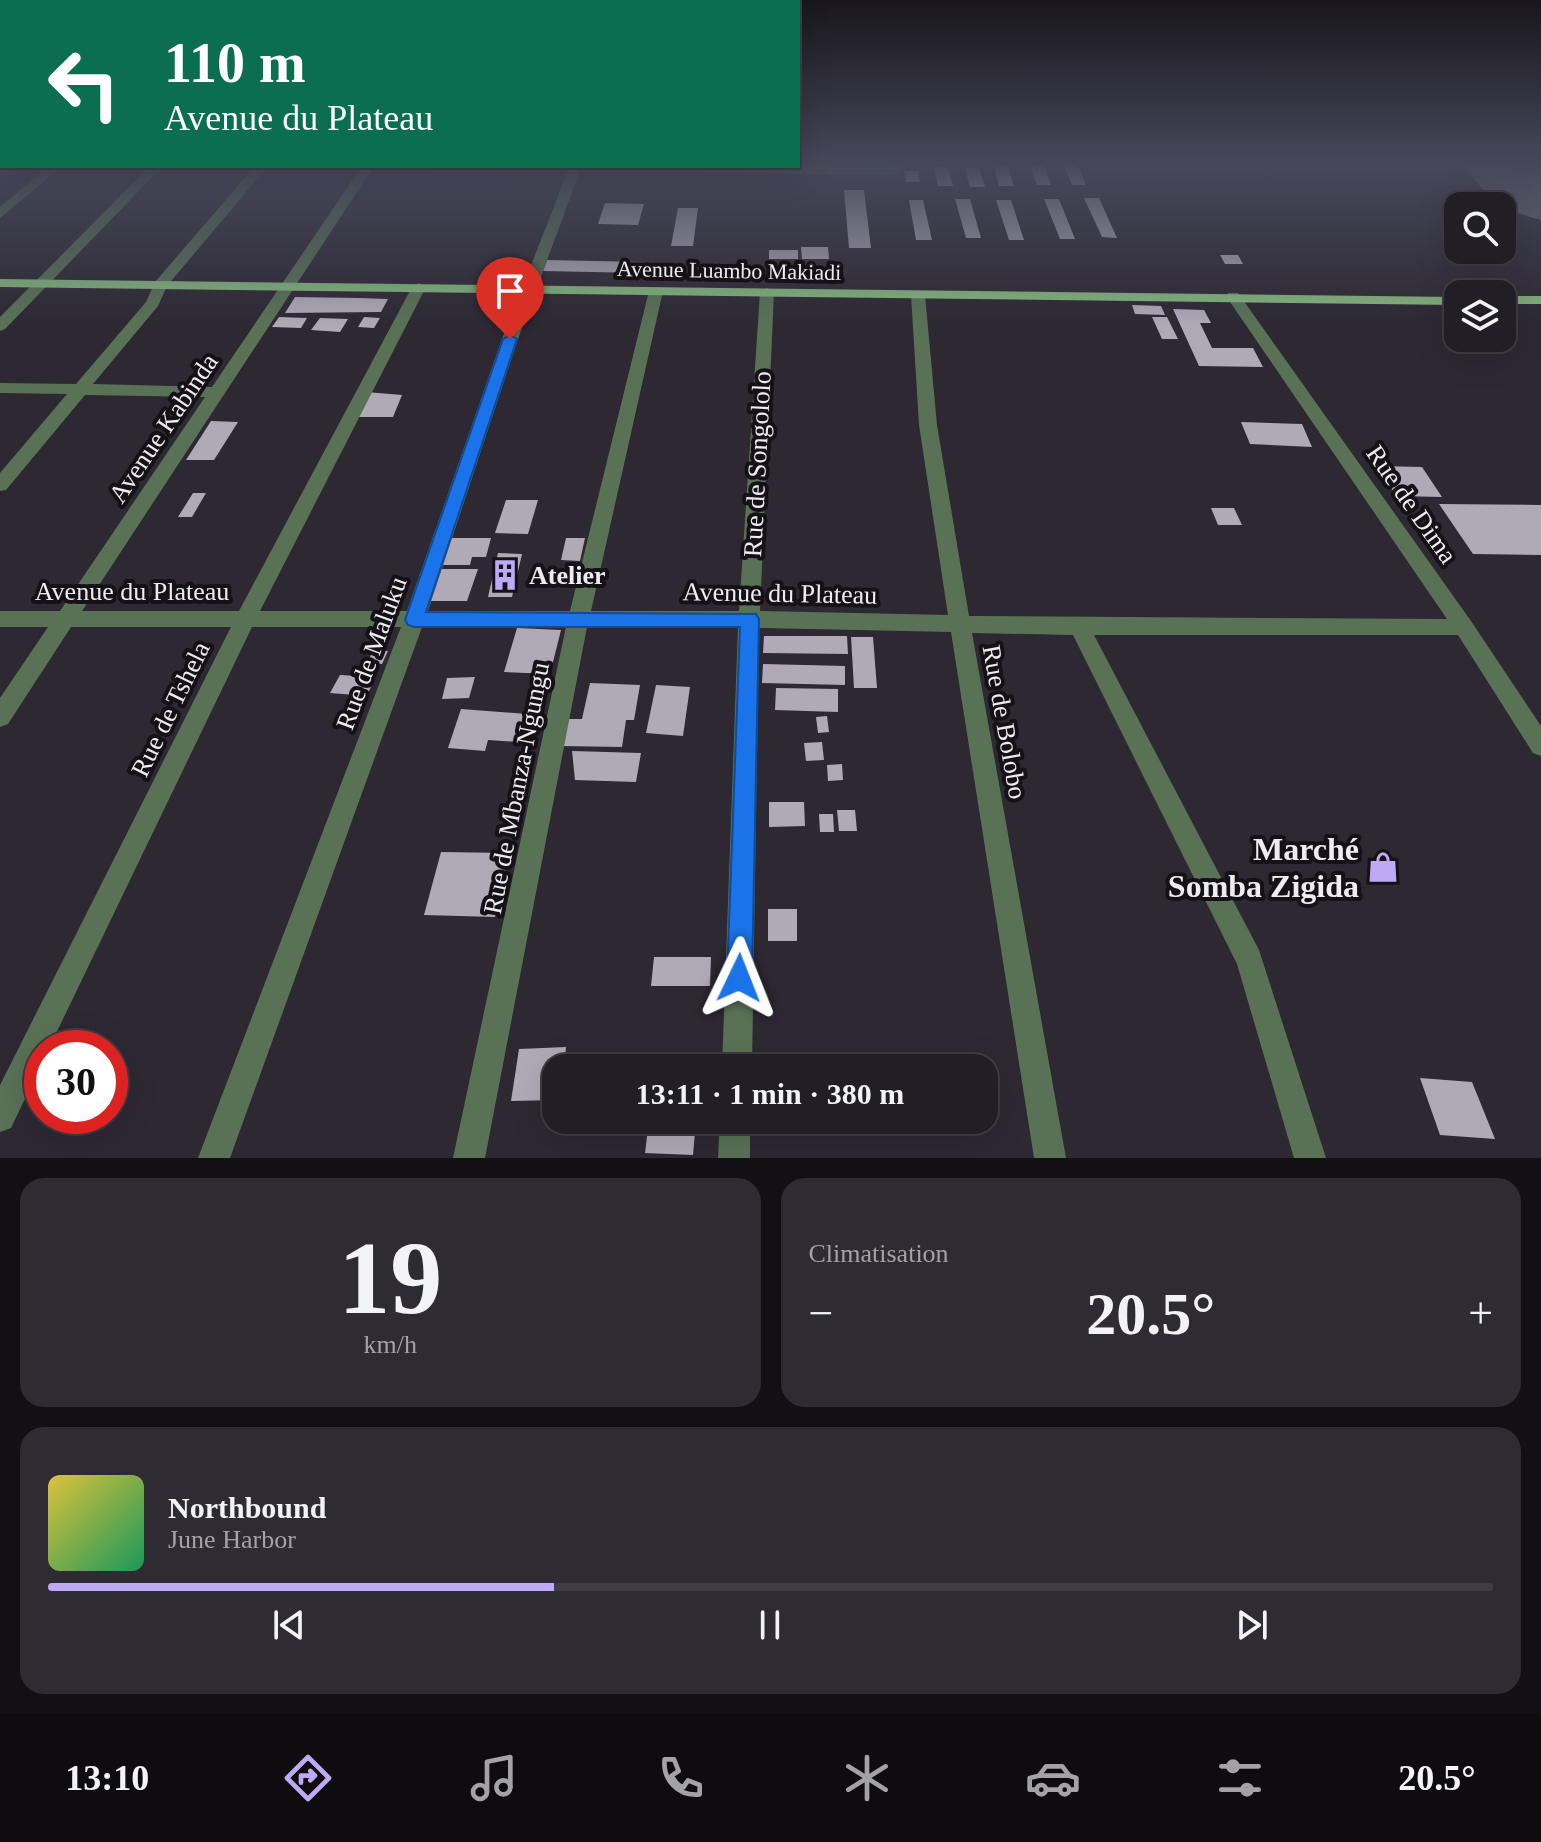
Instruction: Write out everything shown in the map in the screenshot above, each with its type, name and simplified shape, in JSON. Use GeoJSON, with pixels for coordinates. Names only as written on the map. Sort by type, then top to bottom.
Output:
{"type":"FeatureCollection","features":[{"type":"Feature","properties":{"kind":"main road","name":"Avenue Luambo Makiadi"},"geometry":{"type":"LineString","coordinates":[[0,283],[1444,301]]}},
{"type":"Feature","properties":{"kind":"main road"},"geometry":{"type":"LineString","coordinates":[[1516,300],[1541,300]]}},
{"type":"Feature","properties":{"kind":"street"},"geometry":{"type":"LineString","coordinates":[[0,326],[105,218]]}},
{"type":"Feature","properties":{"kind":"street"},"geometry":{"type":"LineString","coordinates":[[0,485],[153,303],[160,285],[217,218]]}},
{"type":"Feature","properties":{"kind":"street","name":"Avenue Kabinda"},"geometry":{"type":"LineString","coordinates":[[0,717],[334,218]]}},
{"type":"Feature","properties":{"kind":"street","name":"Rue de Maluku"},"geometry":{"type":"LineString","coordinates":[[214,1158],[414,620],[556,218]]}},
{"type":"Feature","properties":{"kind":"street","name":"Rue de Tshela"},"geometry":{"type":"LineString","coordinates":[[0,1117],[246,618],[419,287]]}},
{"type":"Feature","properties":{"kind":"street","name":"Rue de Mbanza-Ngungu"},"geometry":{"type":"LineString","coordinates":[[469,1158],[578,620],[656,291]]}},
{"type":"Feature","properties":{"kind":"street","name":"Rue de Songololo"},"geometry":{"type":"LineString","coordinates":[[737,1054],[749,619],[767,292]]}},
{"type":"Feature","properties":{"kind":"street","name":"Rue de Bolobo"},"geometry":{"type":"LineString","coordinates":[[918,295],[928,425],[1050,1158]]}},
{"type":"Feature","properties":{"kind":"street","name":"Rue de Dima"},"geometry":{"type":"LineString","coordinates":[[1233,296],[1464,627],[1541,746]]}},
{"type":"Feature","properties":{"kind":"street"},"geometry":{"type":"LineString","coordinates":[[0,388],[219,392]]}},
{"type":"Feature","properties":{"kind":"street","name":"Avenue du Plateau"},"geometry":{"type":"LineString","coordinates":[[0,619],[749,619],[1079,627],[1464,627]]}},
{"type":"Feature","properties":{"kind":"street"},"geometry":{"type":"LineString","coordinates":[[1079,627],[1249,960],[1310,1158]]}},
{"type":"Feature","properties":{"kind":"street"},"geometry":{"type":"LineString","coordinates":[[734,1158],[735,1134]]}},
{"type":"Feature","properties":{"kind":"building"},"geometry":{"type":"Polygon","coordinates":[[[600,218],[640,218],[638,225],[598,224],[600,218]]]}},
{"type":"Feature","properties":{"kind":"building"},"geometry":{"type":"Polygon","coordinates":[[[676,218],[697,218],[693,246],[671,246],[676,218]]]}},
{"type":"Feature","properties":{"kind":"building"},"geometry":{"type":"Polygon","coordinates":[[[846,218],[867,218],[871,248],[849,248],[846,218]]]}},
{"type":"Feature","properties":{"kind":"building"},"geometry":{"type":"Polygon","coordinates":[[[912,218],[927,218],[932,240],[916,240],[912,218]]]}},
{"type":"Feature","properties":{"kind":"building"},"geometry":{"type":"Polygon","coordinates":[[[960,218],[975,218],[981,238],[966,238],[960,218]]]}},
{"type":"Feature","properties":{"kind":"building"},"geometry":{"type":"Polygon","coordinates":[[[1002,218],[1017,218],[1024,240],[1009,240],[1002,218]]]}},
{"type":"Feature","properties":{"kind":"building"},"geometry":{"type":"Polygon","coordinates":[[[1052,218],[1067,218],[1075,239],[1060,239],[1052,218]]]}},
{"type":"Feature","properties":{"kind":"building"},"geometry":{"type":"Polygon","coordinates":[[[1093,218],[1108,218],[1117,238],[1102,237],[1093,218]]]}},
{"type":"Feature","properties":{"kind":"building"},"geometry":{"type":"Polygon","coordinates":[[[801,247],[828,247],[829,259],[802,259],[801,247]]]}},
{"type":"Feature","properties":{"kind":"building"},"geometry":{"type":"Polygon","coordinates":[[[769,250],[798,250],[798,259],[769,259],[769,250]]]}},
{"type":"Feature","properties":{"kind":"building"},"geometry":{"type":"Polygon","coordinates":[[[1220,255],[1238,255],[1243,264],[1225,264],[1220,255]]]}},
{"type":"Feature","properties":{"kind":"building"},"geometry":{"type":"Polygon","coordinates":[[[547,260],[644,262],[641,273],[543,271],[547,260]]]}},
{"type":"Feature","properties":{"kind":"building"},"geometry":{"type":"Polygon","coordinates":[[[295,297],[388,299],[381,312],[285,313],[295,297]]]}},
{"type":"Feature","properties":{"kind":"building"},"geometry":{"type":"Polygon","coordinates":[[[1132,305],[1161,306],[1165,315],[1135,314],[1132,305]]]}},
{"type":"Feature","properties":{"kind":"building"},"geometry":{"type":"Polygon","coordinates":[[[1173,309],[1204,310],[1211,323],[1200,323],[1212,348],[1253,348],[1263,367],[1199,366],[1173,309]]]}},
{"type":"Feature","properties":{"kind":"building"},"geometry":{"type":"Polygon","coordinates":[[[279,317],[307,318],[301,328],[272,327],[279,317]]]}},
{"type":"Feature","properties":{"kind":"building"},"geometry":{"type":"Polygon","coordinates":[[[364,317],[380,318],[374,328],[358,327],[364,317]]]}},
{"type":"Feature","properties":{"kind":"building"},"geometry":{"type":"Polygon","coordinates":[[[1152,317],[1167,317],[1178,339],[1162,339],[1152,317]]]}},
{"type":"Feature","properties":{"kind":"building"},"geometry":{"type":"Polygon","coordinates":[[[320,318],[348,319],[340,332],[311,330],[320,318]]]}},
{"type":"Feature","properties":{"kind":"building"},"geometry":{"type":"Polygon","coordinates":[[[366,392],[402,395],[393,417],[354,417],[366,392]]]}},
{"type":"Feature","properties":{"kind":"building"},"geometry":{"type":"Polygon","coordinates":[[[211,421],[238,422],[214,460],[186,460],[211,421]]]}},
{"type":"Feature","properties":{"kind":"building"},"geometry":{"type":"Polygon","coordinates":[[[1241,422],[1302,424],[1312,447],[1250,444],[1241,422]]]}},
{"type":"Feature","properties":{"kind":"building"},"geometry":{"type":"Polygon","coordinates":[[[1377,466],[1422,467],[1442,497],[1396,496],[1377,466]]]}},
{"type":"Feature","properties":{"kind":"building"},"geometry":{"type":"Polygon","coordinates":[[[193,493],[206,493],[192,517],[178,517],[193,493]]]}},
{"type":"Feature","properties":{"kind":"building"},"geometry":{"type":"Polygon","coordinates":[[[506,500],[538,500],[528,534],[495,533],[506,500]]]}},
{"type":"Feature","properties":{"kind":"building"},"geometry":{"type":"Polygon","coordinates":[[[1439,504],[1541,505],[1541,555],[1473,554],[1439,504]]]}},
{"type":"Feature","properties":{"kind":"building"},"geometry":{"type":"Polygon","coordinates":[[[1211,508],[1234,508],[1242,525],[1218,525],[1211,508]]]}},
{"type":"Feature","properties":{"kind":"building"},"geometry":{"type":"Polygon","coordinates":[[[440,538],[491,538],[486,557],[472,557],[470,565],[431,565],[440,538]]]}},
{"type":"Feature","properties":{"kind":"building"},"geometry":{"type":"Polygon","coordinates":[[[566,538],[585,538],[580,561],[561,560],[566,538]]]}},
{"type":"Feature","properties":{"kind":"building","name":"Atelier"},"geometry":{"type":"Polygon","coordinates":[[[498,553],[522,554],[512,597],[488,597],[498,553]]]}},
{"type":"Feature","properties":{"kind":"building"},"geometry":{"type":"Polygon","coordinates":[[[431,569],[478,569],[467,601],[421,601],[431,569]]]}},
{"type":"Feature","properties":{"kind":"building"},"geometry":{"type":"Polygon","coordinates":[[[517,628],[561,630],[550,674],[504,672],[517,628]]]}},
{"type":"Feature","properties":{"kind":"building"},"geometry":{"type":"Polygon","coordinates":[[[764,636],[847,636],[848,654],[763,653],[764,636]]]}},
{"type":"Feature","properties":{"kind":"building"},"geometry":{"type":"Polygon","coordinates":[[[851,637],[873,637],[877,688],[854,688],[851,637]]]}},
{"type":"Feature","properties":{"kind":"building"},"geometry":{"type":"Polygon","coordinates":[[[373,650],[388,651],[382,664],[367,664],[373,650]]]}},
{"type":"Feature","properties":{"kind":"building"},"geometry":{"type":"Polygon","coordinates":[[[763,664],[845,666],[845,685],[762,683],[763,664]]]}},
{"type":"Feature","properties":{"kind":"building"},"geometry":{"type":"Polygon","coordinates":[[[340,675],[375,677],[367,696],[330,693],[340,675]]]}},
{"type":"Feature","properties":{"kind":"building"},"geometry":{"type":"Polygon","coordinates":[[[475,677],[469,698],[442,699],[447,678],[475,677]]]}},
{"type":"Feature","properties":{"kind":"building"},"geometry":{"type":"Polygon","coordinates":[[[590,683],[640,685],[634,720],[626,720],[622,747],[561,746],[566,719],[582,719],[590,683]]]}},
{"type":"Feature","properties":{"kind":"building"},"geometry":{"type":"Polygon","coordinates":[[[656,685],[690,687],[683,736],[646,733],[656,685]]]}},
{"type":"Feature","properties":{"kind":"building"},"geometry":{"type":"Polygon","coordinates":[[[776,688],[838,689],[838,712],[775,710],[776,688]]]}},
{"type":"Feature","properties":{"kind":"building"},"geometry":{"type":"Polygon","coordinates":[[[461,709],[528,714],[519,742],[488,740],[485,751],[448,748],[461,709]]]}},
{"type":"Feature","properties":{"kind":"building"},"geometry":{"type":"Polygon","coordinates":[[[827,716],[829,732],[818,733],[816,717],[827,716]]]}},
{"type":"Feature","properties":{"kind":"building"},"geometry":{"type":"Polygon","coordinates":[[[822,742],[824,760],[806,761],[804,743],[822,742]]]}},
{"type":"Feature","properties":{"kind":"building"},"geometry":{"type":"Polygon","coordinates":[[[572,751],[641,753],[636,782],[575,780],[572,751]]]}},
{"type":"Feature","properties":{"kind":"building"},"geometry":{"type":"Polygon","coordinates":[[[842,764],[843,780],[828,781],[827,765],[842,764]]]}},
{"type":"Feature","properties":{"kind":"building"},"geometry":{"type":"Polygon","coordinates":[[[769,802],[804,802],[805,826],[769,827],[769,802]]]}},
{"type":"Feature","properties":{"kind":"building"},"geometry":{"type":"Polygon","coordinates":[[[837,810],[855,810],[857,831],[839,831],[837,810]]]}},
{"type":"Feature","properties":{"kind":"building"},"geometry":{"type":"Polygon","coordinates":[[[819,814],[833,814],[834,832],[820,832],[819,814]]]}},
{"type":"Feature","properties":{"kind":"building"},"geometry":{"type":"Polygon","coordinates":[[[441,852],[509,853],[495,917],[424,915],[441,852]]]}},
{"type":"Feature","properties":{"kind":"building"},"geometry":{"type":"Polygon","coordinates":[[[768,909],[797,909],[797,941],[768,941],[768,909]]]}},
{"type":"Feature","properties":{"kind":"building"},"geometry":{"type":"Polygon","coordinates":[[[654,957],[711,957],[710,986],[651,986],[654,957]]]}},
{"type":"Feature","properties":{"kind":"building"},"geometry":{"type":"Polygon","coordinates":[[[566,1047],[565,1054],[542,1054],[542,1100],[511,1101],[519,1049],[566,1047]]]}},
{"type":"Feature","properties":{"kind":"building"},"geometry":{"type":"Polygon","coordinates":[[[1420,1078],[1472,1082],[1495,1139],[1440,1135],[1420,1078]]]}},
{"type":"Feature","properties":{"kind":"building"},"geometry":{"type":"Polygon","coordinates":[[[647,1134],[695,1134],[693,1155],[645,1153],[647,1134]]]}},
{"type":"Feature","properties":{"kind":"place","name":"Atelier"},"geometry":{"type":"Point","coordinates":[505,575]}},
{"type":"Feature","properties":{"kind":"place","name":"Marché Somba Zigida"},"geometry":{"type":"Point","coordinates":[1383,867]}},
{"type":"Feature","properties":{"kind":"route"},"geometry":{"type":"LineString","coordinates":[[510,339],[414,620],[749,619],[739,978]]}}]}
